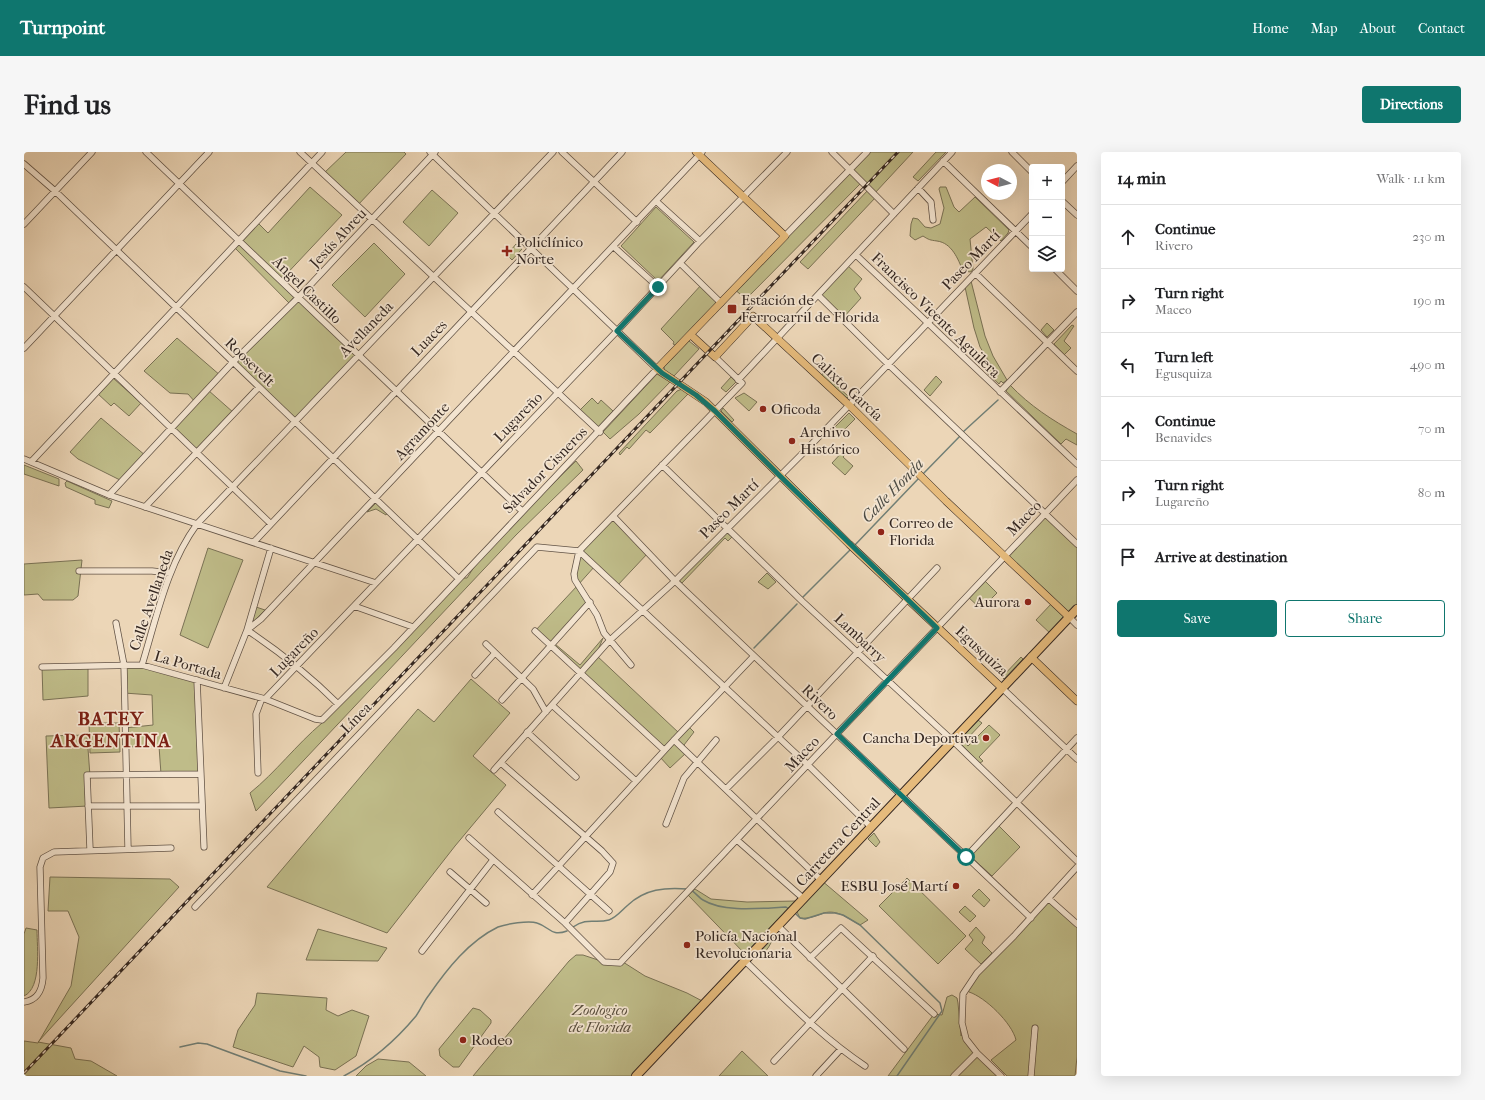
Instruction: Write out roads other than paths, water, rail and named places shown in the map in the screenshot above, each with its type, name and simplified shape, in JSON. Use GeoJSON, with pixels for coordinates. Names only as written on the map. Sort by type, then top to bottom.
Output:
{"type":"FeatureCollection","features":[{"type":"Feature","properties":{"kind":"highway","name":"Carretera Central"},"geometry":{"type":"LineString","coordinates":[[636,1076],[1077,608]]}},
{"type":"Feature","properties":{"kind":"main road"},"geometry":{"type":"LineString","coordinates":[[699,153],[785,236]]}},
{"type":"Feature","properties":{"kind":"main road","name":"Salvador Cisneros"},"geometry":{"type":"LineString","coordinates":[[657,369],[785,236]]}},
{"type":"Feature","properties":{"kind":"main road","name":"Calixto García"},"geometry":{"type":"LineString","coordinates":[[715,357],[753,316],[849,406],[1068,617]]}},
{"type":"Feature","properties":{"kind":"main road"},"geometry":{"type":"LineString","coordinates":[[691,335],[715,357]]}},
{"type":"Feature","properties":{"kind":"main road","name":"Egusquiza"},"geometry":{"type":"LineString","coordinates":[[657,369],[696,395],[715,411],[852,546],[1002,688]]}},
{"type":"Feature","properties":{"kind":"main road"},"geometry":{"type":"LineString","coordinates":[[1031,657],[1077,702]]}},
{"type":"Feature","properties":{"kind":"street"},"geometry":{"type":"LineString","coordinates":[[24,224],[92,152]]}},
{"type":"Feature","properties":{"kind":"street","name":"Ángel Castillo"},"geometry":{"type":"LineString","coordinates":[[146,152],[522,511]]}},
{"type":"Feature","properties":{"kind":"street"},"geometry":{"type":"LineString","coordinates":[[24,348],[209,152]]}},
{"type":"Feature","properties":{"kind":"street"},"geometry":{"type":"LineString","coordinates":[[300,152],[600,432]]}},
{"type":"Feature","properties":{"kind":"street"},"geometry":{"type":"LineString","coordinates":[[31,462],[322,152]]}},
{"type":"Feature","properties":{"kind":"street","name":"Avellaneda"},"geometry":{"type":"LineString","coordinates":[[197,524],[358,354],[434,277],[553,152]]}},
{"type":"Feature","properties":{"kind":"street"},"geometry":{"type":"LineString","coordinates":[[562,152],[637,222]]}},
{"type":"Feature","properties":{"kind":"street","name":"Luaces"},"geometry":{"type":"LineString","coordinates":[[254,542],[622,152]]}},
{"type":"Feature","properties":{"kind":"street","name":"Lugareño"},"geometry":{"type":"LineString","coordinates":[[264,699],[298,666],[481,472],[558,393],[700,241],[788,152]]}},
{"type":"Feature","properties":{"kind":"street"},"geometry":{"type":"LineString","coordinates":[[832,152],[894,214]]}},
{"type":"Feature","properties":{"kind":"street"},"geometry":{"type":"LineString","coordinates":[[785,236],[867,152]]}},
{"type":"Feature","properties":{"kind":"street"},"geometry":{"type":"LineString","coordinates":[[631,665],[609,641],[590,602],[575,580],[574,574],[579,551],[715,411],[777,339],[952,152]]}},
{"type":"Feature","properties":{"kind":"street"},"geometry":{"type":"LineString","coordinates":[[1012,152],[1029,169]]}},
{"type":"Feature","properties":{"kind":"street"},"geometry":{"type":"LineString","coordinates":[[432,153],[530,249],[657,369]]}},
{"type":"Feature","properties":{"kind":"street","name":"Jesús Abreu"},"geometry":{"type":"LineString","coordinates":[[108,495],[233,362],[298,298],[432,153]]}},
{"type":"Feature","properties":{"kind":"street","name":"Agramonte"},"geometry":{"type":"LineString","coordinates":[[246,630],[261,619],[314,561],[376,498],[614,247],[699,153]]}},
{"type":"Feature","properties":{"kind":"street"},"geometry":{"type":"LineString","coordinates":[[943,161],[1029,244]]}},
{"type":"Feature","properties":{"kind":"street","name":"Roosevelt"},"geometry":{"type":"LineString","coordinates":[[24,164],[176,307],[459,579]]}},
{"type":"Feature","properties":{"kind":"street"},"geometry":{"type":"LineString","coordinates":[[1065,179],[1077,166]]}},
{"type":"Feature","properties":{"kind":"street"},"geometry":{"type":"LineString","coordinates":[[918,188],[931,202],[933,220]]}},
{"type":"Feature","properties":{"kind":"street"},"geometry":{"type":"LineString","coordinates":[[656,201],[700,241]]}},
{"type":"Feature","properties":{"kind":"street"},"geometry":{"type":"LineString","coordinates":[[1065,204],[1077,215]]}},
{"type":"Feature","properties":{"kind":"street","name":"Paseo Martí"},"geometry":{"type":"LineString","coordinates":[[494,770],[609,641],[675,580],[780,476],[1029,217]]}},
{"type":"Feature","properties":{"kind":"street"},"geometry":{"type":"LineString","coordinates":[[614,247],[658,287]]}},
{"type":"Feature","properties":{"kind":"street","name":"Francisco Vicente Aguilera"},"geometry":{"type":"LineString","coordinates":[[856,255],[1077,464]]}},
{"type":"Feature","properties":{"kind":"street"},"geometry":{"type":"LineString","coordinates":[[680,263],[721,303]]}},
{"type":"Feature","properties":{"kind":"street"},"geometry":{"type":"LineString","coordinates":[[1058,272],[1077,291]]}},
{"type":"Feature","properties":{"kind":"street"},"geometry":{"type":"LineString","coordinates":[[975,273],[1077,371]]}},
{"type":"Feature","properties":{"kind":"street"},"geometry":{"type":"LineString","coordinates":[[24,287],[197,452],[270,524]]}},
{"type":"Feature","properties":{"kind":"street"},"geometry":{"type":"LineString","coordinates":[[818,295],[888,364],[1077,544]]}},
{"type":"Feature","properties":{"kind":"street"},"geometry":{"type":"LineString","coordinates":[[1000,392],[1077,312]]}},
{"type":"Feature","properties":{"kind":"street"},"geometry":{"type":"LineString","coordinates":[[715,357],[740,382]]}},
{"type":"Feature","properties":{"kind":"street","name":"Salvador Cisneros"},"geometry":{"type":"LineString","coordinates":[[322,720],[459,579],[522,511],[600,432],[657,369]]}},
{"type":"Feature","properties":{"kind":"street"},"geometry":{"type":"LineString","coordinates":[[145,507],[259,387]]}},
{"type":"Feature","properties":{"kind":"street"},"geometry":{"type":"LineString","coordinates":[[24,459],[108,495],[314,561],[376,583]]}},
{"type":"Feature","properties":{"kind":"street","name":"Lambarry"},"geometry":{"type":"LineString","coordinates":[[662,465],[728,527],[803,602],[953,741],[1077,861]]}},
{"type":"Feature","properties":{"kind":"street","name":"Maceo"},"geometry":{"type":"LineString","coordinates":[[565,924],[604,962],[620,963],[1077,480]]}},
{"type":"Feature","properties":{"kind":"street","name":"Rivero"},"geometry":{"type":"LineString","coordinates":[[613,516],[675,580],[754,656],[1031,918]]}},
{"type":"Feature","properties":{"kind":"street","name":"Calle Avellaneda"},"geometry":{"type":"LineString","coordinates":[[142,664],[170,573],[184,542],[197,524]]}},
{"type":"Feature","properties":{"kind":"street","name":"Línea"},"geometry":{"type":"LineString","coordinates":[[195,907],[537,547],[579,551]]}},
{"type":"Feature","properties":{"kind":"street"},"geometry":{"type":"LineString","coordinates":[[224,688],[246,630],[271,548]]}},
{"type":"Feature","properties":{"kind":"street"},"geometry":{"type":"LineString","coordinates":[[579,551],[808,765],[871,827]]}},
{"type":"Feature","properties":{"kind":"street"},"geometry":{"type":"LineString","coordinates":[[726,789],[778,737],[856,652],[937,568]]}},
{"type":"Feature","properties":{"kind":"street"},"geometry":{"type":"LineString","coordinates":[[79,571],[152,571],[170,573]]}},
{"type":"Feature","properties":{"kind":"street"},"geometry":{"type":"LineString","coordinates":[[502,700],[590,602]]}},
{"type":"Feature","properties":{"kind":"street"},"geometry":{"type":"LineString","coordinates":[[354,606],[413,627]]}},
{"type":"Feature","properties":{"kind":"street","name":"Calixto García"},"geometry":{"type":"LineString","coordinates":[[1068,617],[1077,625]]}},
{"type":"Feature","properties":{"kind":"street"},"geometry":{"type":"LineString","coordinates":[[116,624],[123,650],[124,665],[128,848]]}},
{"type":"Feature","properties":{"kind":"street"},"geometry":{"type":"LineString","coordinates":[[246,630],[283,654],[298,666],[338,704]]}},
{"type":"Feature","properties":{"kind":"street"},"geometry":{"type":"LineString","coordinates":[[535,631],[664,750]]}},
{"type":"Feature","properties":{"kind":"street"},"geometry":{"type":"LineString","coordinates":[[486,644],[533,689],[546,712]]}},
{"type":"Feature","properties":{"kind":"street"},"geometry":{"type":"LineString","coordinates":[[475,675],[495,653]]}},
{"type":"Feature","properties":{"kind":"street"},"geometry":{"type":"LineString","coordinates":[[532,895],[664,750],[754,656]]}},
{"type":"Feature","properties":{"kind":"street","name":"La Portada"},"geometry":{"type":"LineString","coordinates":[[42,667],[142,664],[264,699],[315,719],[322,720]]}},
{"type":"Feature","properties":{"kind":"street"},"geometry":{"type":"LineString","coordinates":[[197,680],[204,847]]}},
{"type":"Feature","properties":{"kind":"street","name":"Egusquiza"},"geometry":{"type":"LineString","coordinates":[[1002,688],[1077,759]]}},
{"type":"Feature","properties":{"kind":"street"},"geometry":{"type":"LineString","coordinates":[[258,773],[256,714],[264,699]]}},
{"type":"Feature","properties":{"kind":"street"},"geometry":{"type":"LineString","coordinates":[[552,705],[636,781]]}},
{"type":"Feature","properties":{"kind":"street"},"geometry":{"type":"LineString","coordinates":[[527,732],[576,777]]}},
{"type":"Feature","properties":{"kind":"street"},"geometry":{"type":"LineString","coordinates":[[966,857],[1077,738]]}},
{"type":"Feature","properties":{"kind":"street"},"geometry":{"type":"LineString","coordinates":[[674,740],[821,880]]}},
{"type":"Feature","properties":{"kind":"street"},"geometry":{"type":"LineString","coordinates":[[666,824],[680,785],[696,762],[716,740]]}},
{"type":"Feature","properties":{"kind":"street"},"geometry":{"type":"LineString","coordinates":[[469,838],[565,924],[613,867],[610,859],[501,763]]}},
{"type":"Feature","properties":{"kind":"street"},"geometry":{"type":"LineString","coordinates":[[90,849],[87,775],[126,776],[201,774]]}},
{"type":"Feature","properties":{"kind":"street"},"geometry":{"type":"LineString","coordinates":[[88,806],[202,806]]}},
{"type":"Feature","properties":{"kind":"street"},"geometry":{"type":"LineString","coordinates":[[498,812],[609,911]]}},
{"type":"Feature","properties":{"kind":"street"},"geometry":{"type":"LineString","coordinates":[[737,840],[804,899]]}},
{"type":"Feature","properties":{"kind":"street"},"geometry":{"type":"LineString","coordinates":[[24,1002],[37,996],[42,989],[40,867],[43,858],[54,852],[90,849],[171,848]]}},
{"type":"Feature","properties":{"kind":"street"},"geometry":{"type":"LineString","coordinates":[[422,951],[493,860]]}},
{"type":"Feature","properties":{"kind":"street"},"geometry":{"type":"LineString","coordinates":[[1000,1076],[977,1053],[964,1033],[962,1013],[963,994],[977,973],[1049,899],[1077,867]]}},
{"type":"Feature","properties":{"kind":"street"},"geometry":{"type":"LineString","coordinates":[[450,872],[486,903]]}},
{"type":"Feature","properties":{"kind":"street"},"geometry":{"type":"LineString","coordinates":[[1049,899],[1077,924]]}},
{"type":"Feature","properties":{"kind":"street"},"geometry":{"type":"LineString","coordinates":[[778,926],[904,1049]]}},
{"type":"Feature","properties":{"kind":"street"},"geometry":{"type":"LineString","coordinates":[[810,958],[842,928],[934,1014]]}},
{"type":"Feature","properties":{"kind":"street"},"geometry":{"type":"LineString","coordinates":[[774,1061],[873,956]]}},
{"type":"Feature","properties":{"kind":"street"},"geometry":{"type":"LineString","coordinates":[[745,960],[809,1023],[841,1049],[866,1066]]}},
{"type":"Feature","properties":{"kind":"street"},"geometry":{"type":"LineString","coordinates":[[1031,1076],[1035,1028]]}},
{"type":"Feature","properties":{"kind":"street"},"geometry":{"type":"LineString","coordinates":[[816,1076],[841,1049]]}},
{"type":"Feature","properties":{"kind":"street"},"geometry":{"type":"LineString","coordinates":[[954,1076],[977,1053]]}},
{"type":"Feature","properties":{"kind":"waterway","name":"Calle Honda"},"geometry":{"type":"LineString","coordinates":[[963,432],[998,400]]}},
{"type":"Feature","properties":{"kind":"waterway","name":"Calle Honda"},"geometry":{"type":"LineString","coordinates":[[923,474],[961,435]]}},
{"type":"Feature","properties":{"kind":"waterway","name":"Calle Honda"},"geometry":{"type":"LineString","coordinates":[[854,546],[919,478]]}},
{"type":"Feature","properties":{"kind":"waterway","name":"Calle Honda"},"geometry":{"type":"LineString","coordinates":[[803,597],[851,549]]}},
{"type":"Feature","properties":{"kind":"waterway","name":"Calle Honda"},"geometry":{"type":"LineString","coordinates":[[754,648],[797,604]]}},
{"type":"Feature","properties":{"kind":"waterway"},"geometry":{"type":"LineString","coordinates":[[573,927],[587,921],[604,921],[612,919],[641,895],[648,892],[671,888],[688,889]]}},
{"type":"Feature","properties":{"kind":"waterway"},"geometry":{"type":"LineString","coordinates":[[691,890],[703,900],[722,907],[744,909],[786,907],[790,910]]}},
{"type":"Feature","properties":{"kind":"waterway"},"geometry":{"type":"LineString","coordinates":[[795,913],[800,918],[805,919],[824,913],[835,913],[843,915],[860,925],[940,1003],[942,1011],[897,1076]]}},
{"type":"Feature","properties":{"kind":"waterway"},"geometry":{"type":"LineString","coordinates":[[344,1076],[374,1057],[400,1033],[416,1016],[427,997],[459,956],[487,933],[498,927],[529,922],[537,923],[557,933],[567,931]]}},
{"type":"Feature","properties":{"kind":"waterway"},"geometry":{"type":"LineString","coordinates":[[180,1047],[198,1043],[207,1044],[280,1071],[306,1076]]}},
{"type":"Feature","properties":{"kind":"railway"},"geometry":{"type":"LineString","coordinates":[[24,1073],[898,152]]}},
{"type":"Feature","properties":{"kind":"place","name":"Policlínico Norte"},"geometry":{"type":"Point","coordinates":[507,251]}},
{"type":"Feature","properties":{"kind":"place","name":"Estación de Ferrocarril de Florida"},"geometry":{"type":"Point","coordinates":[732,309]}},
{"type":"Feature","properties":{"kind":"place","name":"Oficoda"},"geometry":{"type":"Point","coordinates":[763,409]}},
{"type":"Feature","properties":{"kind":"place","name":"Archivo Histórico"},"geometry":{"type":"Point","coordinates":[792,441]}},
{"type":"Feature","properties":{"kind":"place","name":"Correo de Florida"},"geometry":{"type":"Point","coordinates":[881,532]}},
{"type":"Feature","properties":{"kind":"place","name":"Aurora"},"geometry":{"type":"Point","coordinates":[1028,602]}},
{"type":"Feature","properties":{"kind":"place","name":"Cancha Deportiva"},"geometry":{"type":"Point","coordinates":[986,738]}},
{"type":"Feature","properties":{"kind":"place","name":"ESBU José Martí"},"geometry":{"type":"Point","coordinates":[956,886]}},
{"type":"Feature","properties":{"kind":"place","name":"Policía Nacional Revolucionaria"},"geometry":{"type":"Point","coordinates":[687,945]}},
{"type":"Feature","properties":{"kind":"place","name":"Rodeo"},"geometry":{"type":"Point","coordinates":[463,1040]}},
{"type":"Feature","properties":{"kind":"district","name":"BATEY ARGENTINA"},"geometry":{"type":"Point","coordinates":[111,729]}},
{"type":"Feature","properties":{"kind":"park label","name":"Zoologico de Florida"},"geometry":{"type":"Point","coordinates":[600,1018]}}]}
